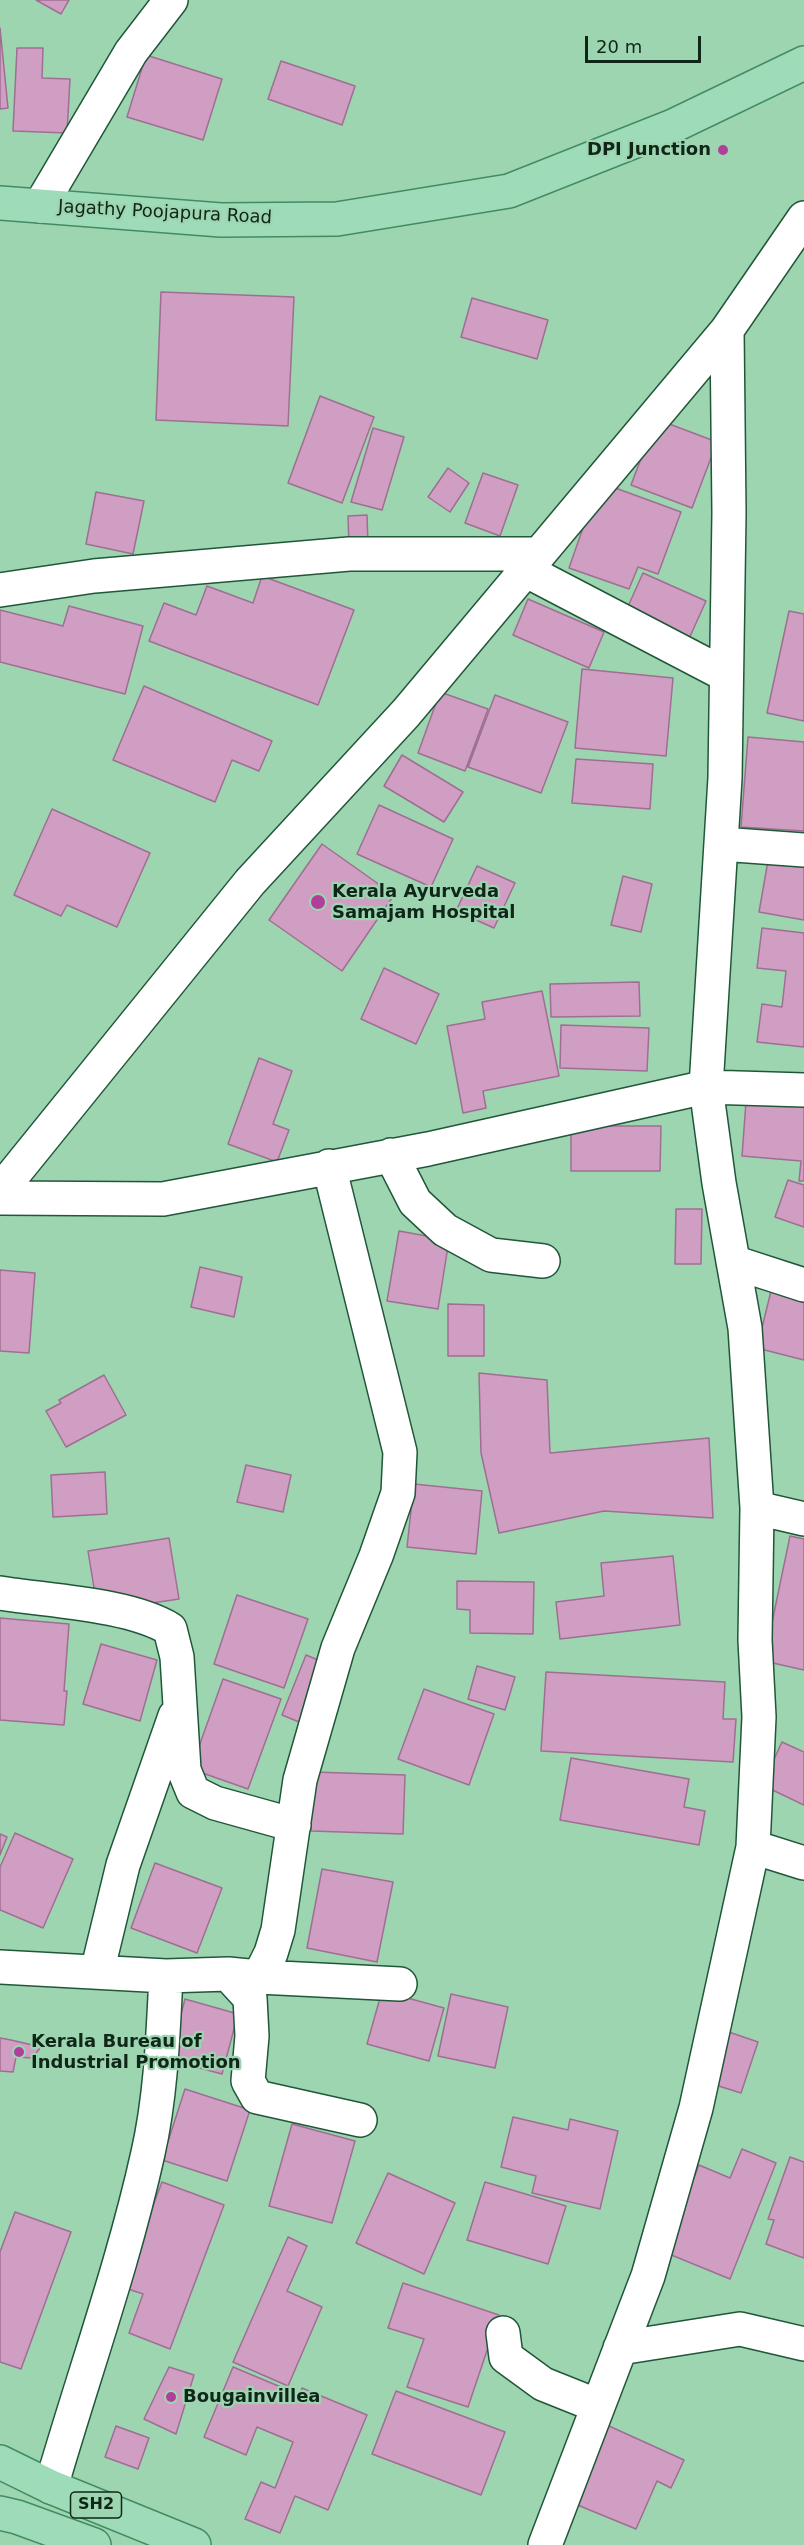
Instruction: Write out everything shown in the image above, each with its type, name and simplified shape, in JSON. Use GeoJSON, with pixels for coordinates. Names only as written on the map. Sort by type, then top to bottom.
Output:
{"type":"FeatureCollection","features":[{"type":"Feature","properties":{"kind":"main road","name":"Jagathy Poojapura Road"},"geometry":{"type":"LineString","coordinates":[[0,203],[221,220],[337,219],[509,191],[673,126],[804,63]]}},
{"type":"Feature","properties":{"kind":"main road","name":"SH2"},"geometry":{"type":"LineString","coordinates":[[0,2462],[51,2487],[194,2545]]}},
{"type":"Feature","properties":{"kind":"main road"},"geometry":{"type":"LineString","coordinates":[[0,2513],[94,2545]]}},
{"type":"Feature","properties":{"kind":"street"},"geometry":{"type":"LineString","coordinates":[[40,206],[131,52],[171,0]]}},
{"type":"Feature","properties":{"kind":"street"},"geometry":{"type":"LineString","coordinates":[[0,1191],[250,882],[406,713],[727,330],[804,218]]}},
{"type":"Feature","properties":{"kind":"street"},"geometry":{"type":"LineString","coordinates":[[545,2545],[648,2276],[696,2108],[753,1847],[759,1717],[756,1640],[757,1508],[745,1328],[706,1087],[721,844],[726,675],[729,513],[727,330]]}},
{"type":"Feature","properties":{"kind":"street"},"geometry":{"type":"LineString","coordinates":[[0,590],[94,576],[349,554],[531,562],[726,675]]}},
{"type":"Feature","properties":{"kind":"street"},"geometry":{"type":"LineString","coordinates":[[721,844],[804,850]]}},
{"type":"Feature","properties":{"kind":"street"},"geometry":{"type":"LineString","coordinates":[[0,1198],[163,1199],[391,1155],[706,1087],[804,1089]]}},
{"type":"Feature","properties":{"kind":"street"},"geometry":{"type":"LineString","coordinates":[[391,1155],[415,1202],[445,1230],[491,1255],[543,1261]]}},
{"type":"Feature","properties":{"kind":"street"},"geometry":{"type":"LineString","coordinates":[[244,1976],[271,1953],[278,1930],[300,1780],[338,1648],[376,1556],[398,1493],[400,1452],[329,1166]]}},
{"type":"Feature","properties":{"kind":"street"},"geometry":{"type":"LineString","coordinates":[[733,1262],[804,1285]]}},
{"type":"Feature","properties":{"kind":"street"},"geometry":{"type":"LineString","coordinates":[[757,1508],[804,1519]]}},
{"type":"Feature","properties":{"kind":"street"},"geometry":{"type":"LineString","coordinates":[[0,1593],[124,1612],[156,1620],[170,1629],[177,1657],[184,1770],[193,1792],[215,1803],[294,1825]]}},
{"type":"Feature","properties":{"kind":"street"},"geometry":{"type":"LineString","coordinates":[[97,1972],[123,1865],[179,1703]]}},
{"type":"Feature","properties":{"kind":"street"},"geometry":{"type":"LineString","coordinates":[[753,1847],[804,1863]]}},
{"type":"Feature","properties":{"kind":"street"},"geometry":{"type":"LineString","coordinates":[[0,1967],[166,1976],[244,1976],[400,1983]]}},
{"type":"Feature","properties":{"kind":"street"},"geometry":{"type":"LineString","coordinates":[[51,2487],[129,2228],[149,2151],[162,2052],[166,1976]]}},
{"type":"Feature","properties":{"kind":"street"},"geometry":{"type":"LineString","coordinates":[[244,1976],[250,1998],[252,2036],[248,2081],[257,2097],[360,2120]]}},
{"type":"Feature","properties":{"kind":"street"},"geometry":{"type":"LineString","coordinates":[[620,2348],[740,2329],[804,2344]]}},
{"type":"Feature","properties":{"kind":"street"},"geometry":{"type":"LineString","coordinates":[[503,2333],[506,2357],[543,2384],[598,2406]]}},
{"type":"Feature","properties":{"kind":"building"},"geometry":{"type":"Polygon","coordinates":[[[36,0],[69,0],[61,14],[36,0]]]}},
{"type":"Feature","properties":{"kind":"building"},"geometry":{"type":"Polygon","coordinates":[[[0,28],[8,108],[0,109],[0,28]]]}},
{"type":"Feature","properties":{"kind":"building"},"geometry":{"type":"Polygon","coordinates":[[[17,48],[43,48],[42,78],[70,79],[67,133],[13,131],[17,48]]]}},
{"type":"Feature","properties":{"kind":"building"},"geometry":{"type":"Polygon","coordinates":[[[146,55],[222,79],[203,140],[127,117],[146,55]]]}},
{"type":"Feature","properties":{"kind":"building"},"geometry":{"type":"Polygon","coordinates":[[[281,61],[355,86],[342,125],[268,99],[281,61]]]}},
{"type":"Feature","properties":{"kind":"building"},"geometry":{"type":"Polygon","coordinates":[[[161,292],[294,297],[288,426],[156,420],[161,292]]]}},
{"type":"Feature","properties":{"kind":"building"},"geometry":{"type":"Polygon","coordinates":[[[472,298],[548,320],[537,359],[461,337],[472,298]]]}},
{"type":"Feature","properties":{"kind":"building"},"geometry":{"type":"Polygon","coordinates":[[[320,396],[374,417],[342,503],[288,483],[320,396]]]}},
{"type":"Feature","properties":{"kind":"building"},"geometry":{"type":"Polygon","coordinates":[[[656,419],[717,442],[692,508],[631,485],[656,419]]]}},
{"type":"Feature","properties":{"kind":"building"},"geometry":{"type":"Polygon","coordinates":[[[373,428],[404,437],[382,510],[351,502],[373,428]]]}},
{"type":"Feature","properties":{"kind":"building"},"geometry":{"type":"Polygon","coordinates":[[[448,468],[469,483],[450,512],[428,497],[448,468]]]}},
{"type":"Feature","properties":{"kind":"building"},"geometry":{"type":"Polygon","coordinates":[[[483,473],[518,485],[500,536],[465,523],[483,473]]]}},
{"type":"Feature","properties":{"kind":"building"},"geometry":{"type":"Polygon","coordinates":[[[599,482],[681,512],[658,574],[638,567],[629,589],[569,568],[599,482]]]}},
{"type":"Feature","properties":{"kind":"building"},"geometry":{"type":"Polygon","coordinates":[[[96,492],[144,501],[133,554],[86,544],[96,492]]]}},
{"type":"Feature","properties":{"kind":"building"},"geometry":{"type":"Polygon","coordinates":[[[367,515],[368,545],[349,546],[348,516],[367,515]]]}},
{"type":"Feature","properties":{"kind":"building"},"geometry":{"type":"Polygon","coordinates":[[[643,573],[706,601],[688,641],[625,613],[643,573]]]}},
{"type":"Feature","properties":{"kind":"building"},"geometry":{"type":"Polygon","coordinates":[[[262,576],[354,610],[318,705],[149,641],[164,603],[196,615],[207,586],[253,603],[262,576]]]}},
{"type":"Feature","properties":{"kind":"building"},"geometry":{"type":"Polygon","coordinates":[[[528,599],[604,632],[589,668],[513,635],[528,599]]]}},
{"type":"Feature","properties":{"kind":"building"},"geometry":{"type":"Polygon","coordinates":[[[69,606],[143,626],[125,694],[0,662],[0,610],[63,626],[69,606]]]}},
{"type":"Feature","properties":{"kind":"building"},"geometry":{"type":"Polygon","coordinates":[[[789,611],[804,614],[804,721],[767,713],[789,611]]]}},
{"type":"Feature","properties":{"kind":"building"},"geometry":{"type":"Polygon","coordinates":[[[582,669],[673,678],[666,756],[575,748],[582,669]]]}},
{"type":"Feature","properties":{"kind":"building"},"geometry":{"type":"Polygon","coordinates":[[[144,686],[272,741],[259,771],[232,760],[215,802],[113,760],[144,686]]]}},
{"type":"Feature","properties":{"kind":"building"},"geometry":{"type":"Polygon","coordinates":[[[440,692],[488,709],[465,771],[418,753],[440,692]]]}},
{"type":"Feature","properties":{"kind":"building"},"geometry":{"type":"Polygon","coordinates":[[[495,695],[568,722],[541,793],[468,767],[495,695]]]}},
{"type":"Feature","properties":{"kind":"building"},"geometry":{"type":"Polygon","coordinates":[[[748,737],[804,742],[804,831],[741,827],[748,737]]]}},
{"type":"Feature","properties":{"kind":"building"},"geometry":{"type":"Polygon","coordinates":[[[402,755],[463,792],[444,822],[384,786],[402,755]]]}},
{"type":"Feature","properties":{"kind":"building"},"geometry":{"type":"Polygon","coordinates":[[[576,759],[653,764],[650,809],[572,803],[576,759]]]}},
{"type":"Feature","properties":{"kind":"building"},"geometry":{"type":"Polygon","coordinates":[[[379,805],[453,839],[431,887],[357,854],[379,805]]]}},
{"type":"Feature","properties":{"kind":"building"},"geometry":{"type":"Polygon","coordinates":[[[52,809],[150,853],[117,927],[67,905],[61,916],[14,895],[52,809]]]}},
{"type":"Feature","properties":{"kind":"building"},"geometry":{"type":"Polygon","coordinates":[[[322,844],[394,895],[342,971],[269,920],[322,844]]]}},
{"type":"Feature","properties":{"kind":"building"},"geometry":{"type":"Polygon","coordinates":[[[769,855],[804,862],[804,920],[759,912],[769,855]]]}},
{"type":"Feature","properties":{"kind":"building"},"geometry":{"type":"Polygon","coordinates":[[[477,866],[515,883],[494,928],[456,911],[477,866]]]}},
{"type":"Feature","properties":{"kind":"building"},"geometry":{"type":"Polygon","coordinates":[[[623,876],[652,884],[641,932],[611,925],[623,876]]]}},
{"type":"Feature","properties":{"kind":"building"},"geometry":{"type":"Polygon","coordinates":[[[762,928],[804,933],[804,1047],[757,1042],[762,1004],[782,1007],[786,971],[757,968],[762,928]]]}},
{"type":"Feature","properties":{"kind":"building"},"geometry":{"type":"Polygon","coordinates":[[[384,968],[439,994],[416,1044],[361,1019],[384,968]]]}},
{"type":"Feature","properties":{"kind":"building"},"geometry":{"type":"Polygon","coordinates":[[[639,982],[640,1016],[551,1017],[550,984],[639,982]]]}},
{"type":"Feature","properties":{"kind":"building"},"geometry":{"type":"Polygon","coordinates":[[[542,991],[559,1076],[483,1091],[486,1108],[463,1113],[447,1026],[485,1019],[482,1002],[542,991]]]}},
{"type":"Feature","properties":{"kind":"building"},"geometry":{"type":"Polygon","coordinates":[[[561,1025],[649,1028],[647,1071],[560,1068],[561,1025]]]}},
{"type":"Feature","properties":{"kind":"building"},"geometry":{"type":"Polygon","coordinates":[[[259,1058],[292,1071],[273,1124],[289,1130],[277,1162],[228,1144],[259,1058]]]}},
{"type":"Feature","properties":{"kind":"building"},"geometry":{"type":"Polygon","coordinates":[[[746,1102],[804,1106],[804,1181],[799,1181],[801,1161],[742,1156],[746,1102]]]}},
{"type":"Feature","properties":{"kind":"building"},"geometry":{"type":"Polygon","coordinates":[[[571,1126],[661,1126],[660,1171],[571,1171],[571,1126]]]}},
{"type":"Feature","properties":{"kind":"building"},"geometry":{"type":"Polygon","coordinates":[[[788,1180],[804,1185],[804,1227],[775,1217],[788,1180]]]}},
{"type":"Feature","properties":{"kind":"building"},"geometry":{"type":"Polygon","coordinates":[[[676,1209],[702,1209],[701,1264],[675,1264],[676,1209]]]}},
{"type":"Feature","properties":{"kind":"building"},"geometry":{"type":"Polygon","coordinates":[[[399,1231],[449,1240],[438,1309],[387,1301],[399,1231]]]}},
{"type":"Feature","properties":{"kind":"building"},"geometry":{"type":"Polygon","coordinates":[[[200,1267],[242,1277],[234,1317],[191,1307],[200,1267]]]}},
{"type":"Feature","properties":{"kind":"building"},"geometry":{"type":"Polygon","coordinates":[[[0,1270],[35,1273],[29,1353],[0,1351],[0,1270]]]}},
{"type":"Feature","properties":{"kind":"building"},"geometry":{"type":"Polygon","coordinates":[[[772,1287],[804,1295],[804,1360],[757,1348],[772,1287]]]}},
{"type":"Feature","properties":{"kind":"building"},"geometry":{"type":"Polygon","coordinates":[[[448,1304],[484,1305],[484,1356],[448,1356],[448,1304]]]}},
{"type":"Feature","properties":{"kind":"building"},"geometry":{"type":"Polygon","coordinates":[[[479,1373],[547,1380],[550,1453],[709,1438],[713,1518],[604,1511],[499,1533],[481,1453],[479,1373]]]}},
{"type":"Feature","properties":{"kind":"building"},"geometry":{"type":"Polygon","coordinates":[[[104,1375],[126,1415],[66,1447],[46,1411],[61,1403],[59,1400],[104,1375]]]}},
{"type":"Feature","properties":{"kind":"building"},"geometry":{"type":"Polygon","coordinates":[[[246,1465],[291,1475],[283,1512],[237,1502],[246,1465]]]}},
{"type":"Feature","properties":{"kind":"building"},"geometry":{"type":"Polygon","coordinates":[[[105,1472],[107,1514],[53,1517],[51,1475],[105,1472]]]}},
{"type":"Feature","properties":{"kind":"building"},"geometry":{"type":"Polygon","coordinates":[[[414,1484],[482,1491],[476,1554],[407,1547],[414,1484]]]}},
{"type":"Feature","properties":{"kind":"building"},"geometry":{"type":"Polygon","coordinates":[[[790,1536],[804,1539],[804,1670],[764,1661],[790,1536]]]}},
{"type":"Feature","properties":{"kind":"building"},"geometry":{"type":"Polygon","coordinates":[[[169,1538],[179,1599],[139,1605],[97,1606],[88,1551],[169,1538]]]}},
{"type":"Feature","properties":{"kind":"building"},"geometry":{"type":"Polygon","coordinates":[[[673,1556],[680,1625],[560,1639],[556,1602],[604,1596],[601,1563],[673,1556]]]}},
{"type":"Feature","properties":{"kind":"building"},"geometry":{"type":"Polygon","coordinates":[[[457,1581],[534,1582],[533,1634],[470,1633],[470,1610],[457,1609],[457,1581]]]}},
{"type":"Feature","properties":{"kind":"building"},"geometry":{"type":"Polygon","coordinates":[[[237,1595],[308,1619],[284,1688],[214,1664],[237,1595]]]}},
{"type":"Feature","properties":{"kind":"building"},"geometry":{"type":"Polygon","coordinates":[[[0,1618],[69,1624],[64,1725],[0,1720],[0,1618]]]}},
{"type":"Feature","properties":{"kind":"building"},"geometry":{"type":"Polygon","coordinates":[[[101,1644],[157,1660],[140,1721],[83,1704],[101,1644]]]}},
{"type":"Feature","properties":{"kind":"building"},"geometry":{"type":"Polygon","coordinates":[[[306,1655],[328,1664],[304,1724],[282,1715],[306,1655]]]}},
{"type":"Feature","properties":{"kind":"building"},"geometry":{"type":"Polygon","coordinates":[[[477,1666],[515,1677],[505,1710],[468,1699],[477,1666]]]}},
{"type":"Feature","properties":{"kind":"building"},"geometry":{"type":"Polygon","coordinates":[[[546,1672],[725,1682],[723,1719],[736,1719],[733,1762],[541,1751],[546,1672]]]}},
{"type":"Feature","properties":{"kind":"building"},"geometry":{"type":"Polygon","coordinates":[[[223,1679],[281,1699],[248,1789],[191,1769],[223,1679]]]}},
{"type":"Feature","properties":{"kind":"building"},"geometry":{"type":"Polygon","coordinates":[[[424,1689],[494,1714],[469,1785],[398,1759],[424,1689]]]}},
{"type":"Feature","properties":{"kind":"building"},"geometry":{"type":"Polygon","coordinates":[[[782,1742],[804,1752],[804,1805],[762,1785],[782,1742]]]}},
{"type":"Feature","properties":{"kind":"building"},"geometry":{"type":"Polygon","coordinates":[[[571,1758],[689,1779],[684,1807],[705,1811],[699,1845],[560,1820],[571,1758]]]}},
{"type":"Feature","properties":{"kind":"building"},"geometry":{"type":"Polygon","coordinates":[[[313,1772],[405,1775],[403,1834],[311,1831],[313,1772]]]}},
{"type":"Feature","properties":{"kind":"building"},"geometry":{"type":"Polygon","coordinates":[[[15,1833],[73,1859],[43,1928],[0,1910],[0,1867],[15,1833]]]}},
{"type":"Feature","properties":{"kind":"building"},"geometry":{"type":"Polygon","coordinates":[[[0,1834],[7,1837],[0,1855],[0,1834]]]}},
{"type":"Feature","properties":{"kind":"building"},"geometry":{"type":"Polygon","coordinates":[[[155,1863],[222,1888],[197,1953],[131,1928],[155,1863]]]}},
{"type":"Feature","properties":{"kind":"building"},"geometry":{"type":"Polygon","coordinates":[[[322,1869],[393,1882],[377,1962],[307,1948],[322,1869]]]}},
{"type":"Feature","properties":{"kind":"building"},"geometry":{"type":"Polygon","coordinates":[[[382,1991],[444,2008],[429,2061],[367,2044],[382,1991]]]}},
{"type":"Feature","properties":{"kind":"building"},"geometry":{"type":"Polygon","coordinates":[[[451,1994],[508,2007],[495,2068],[438,2056],[451,1994]]]}},
{"type":"Feature","properties":{"kind":"building"},"geometry":{"type":"Polygon","coordinates":[[[185,1999],[238,2014],[222,2074],[169,2060],[185,1999]]]}},
{"type":"Feature","properties":{"kind":"building"},"geometry":{"type":"Polygon","coordinates":[[[726,2031],[758,2042],[741,2093],[709,2083],[726,2031]]]}},
{"type":"Feature","properties":{"kind":"building","name":"Kerala Bureau of Industrial Promotion"},"geometry":{"type":"Polygon","coordinates":[[[0,2038],[41,2047],[32,2058],[16,2057],[13,2072],[0,2071],[0,2038]]]}},
{"type":"Feature","properties":{"kind":"building"},"geometry":{"type":"Polygon","coordinates":[[[185,2089],[250,2110],[227,2181],[162,2160],[185,2089]]]}},
{"type":"Feature","properties":{"kind":"building"},"geometry":{"type":"Polygon","coordinates":[[[513,2117],[568,2130],[570,2119],[618,2131],[600,2209],[532,2193],[536,2176],[501,2167],[513,2117]]]}},
{"type":"Feature","properties":{"kind":"building"},"geometry":{"type":"Polygon","coordinates":[[[292,2124],[355,2141],[332,2223],[269,2206],[292,2124]]]}},
{"type":"Feature","properties":{"kind":"building"},"geometry":{"type":"Polygon","coordinates":[[[742,2149],[776,2163],[730,2279],[664,2252],[699,2165],[730,2178],[742,2149]]]}},
{"type":"Feature","properties":{"kind":"building"},"geometry":{"type":"Polygon","coordinates":[[[790,2157],[804,2162],[804,2258],[766,2244],[774,2220],[768,2219],[790,2157]]]}},
{"type":"Feature","properties":{"kind":"building"},"geometry":{"type":"Polygon","coordinates":[[[388,2173],[455,2203],[424,2274],[356,2243],[388,2173]]]}},
{"type":"Feature","properties":{"kind":"building"},"geometry":{"type":"Polygon","coordinates":[[[162,2182],[224,2205],[170,2349],[129,2333],[143,2294],[122,2287],[162,2182]]]}},
{"type":"Feature","properties":{"kind":"building"},"geometry":{"type":"Polygon","coordinates":[[[485,2182],[566,2206],[548,2264],[467,2240],[485,2182]]]}},
{"type":"Feature","properties":{"kind":"building"},"geometry":{"type":"Polygon","coordinates":[[[15,2212],[71,2232],[21,2369],[0,2362],[0,2252],[15,2212]]]}},
{"type":"Feature","properties":{"kind":"building"},"geometry":{"type":"Polygon","coordinates":[[[288,2237],[307,2246],[287,2291],[322,2307],[288,2386],[233,2362],[288,2237]]]}},
{"type":"Feature","properties":{"kind":"building"},"geometry":{"type":"Polygon","coordinates":[[[403,2283],[499,2315],[468,2407],[407,2387],[424,2339],[388,2328],[403,2283]]]}},
{"type":"Feature","properties":{"kind":"building","name":"Bougainvillea"},"geometry":{"type":"Polygon","coordinates":[[[169,2367],[194,2375],[176,2434],[144,2419],[169,2367]]]}},
{"type":"Feature","properties":{"kind":"building"},"geometry":{"type":"Polygon","coordinates":[[[233,2367],[300,2395],[302,2388],[367,2415],[328,2510],[295,2496],[280,2533],[245,2519],[261,2482],[275,2488],[293,2442],[257,2427],[246,2455],[204,2437],[233,2367]]]}},
{"type":"Feature","properties":{"kind":"building"},"geometry":{"type":"Polygon","coordinates":[[[396,2391],[505,2432],[481,2495],[372,2454],[396,2391]]]}},
{"type":"Feature","properties":{"kind":"building"},"geometry":{"type":"Polygon","coordinates":[[[116,2426],[149,2438],[138,2469],[105,2457],[116,2426]]]}},
{"type":"Feature","properties":{"kind":"building"},"geometry":{"type":"Polygon","coordinates":[[[609,2426],[684,2460],[671,2488],[657,2481],[636,2529],[575,2504],[609,2426]]]}},
{"type":"Feature","properties":{"kind":"place","name":"DPI Junction"},"geometry":{"type":"Point","coordinates":[723,150]}},
{"type":"Feature","properties":{"kind":"place","name":"Kerala Ayurveda Samajam Hospital"},"geometry":{"type":"Point","coordinates":[318,902]}},
{"type":"Feature","properties":{"kind":"place","name":"Kerala Bureau of Industrial Promotion"},"geometry":{"type":"Point","coordinates":[19,2052]}},
{"type":"Feature","properties":{"kind":"place","name":"Bougainvillea"},"geometry":{"type":"Point","coordinates":[171,2397]}}]}
